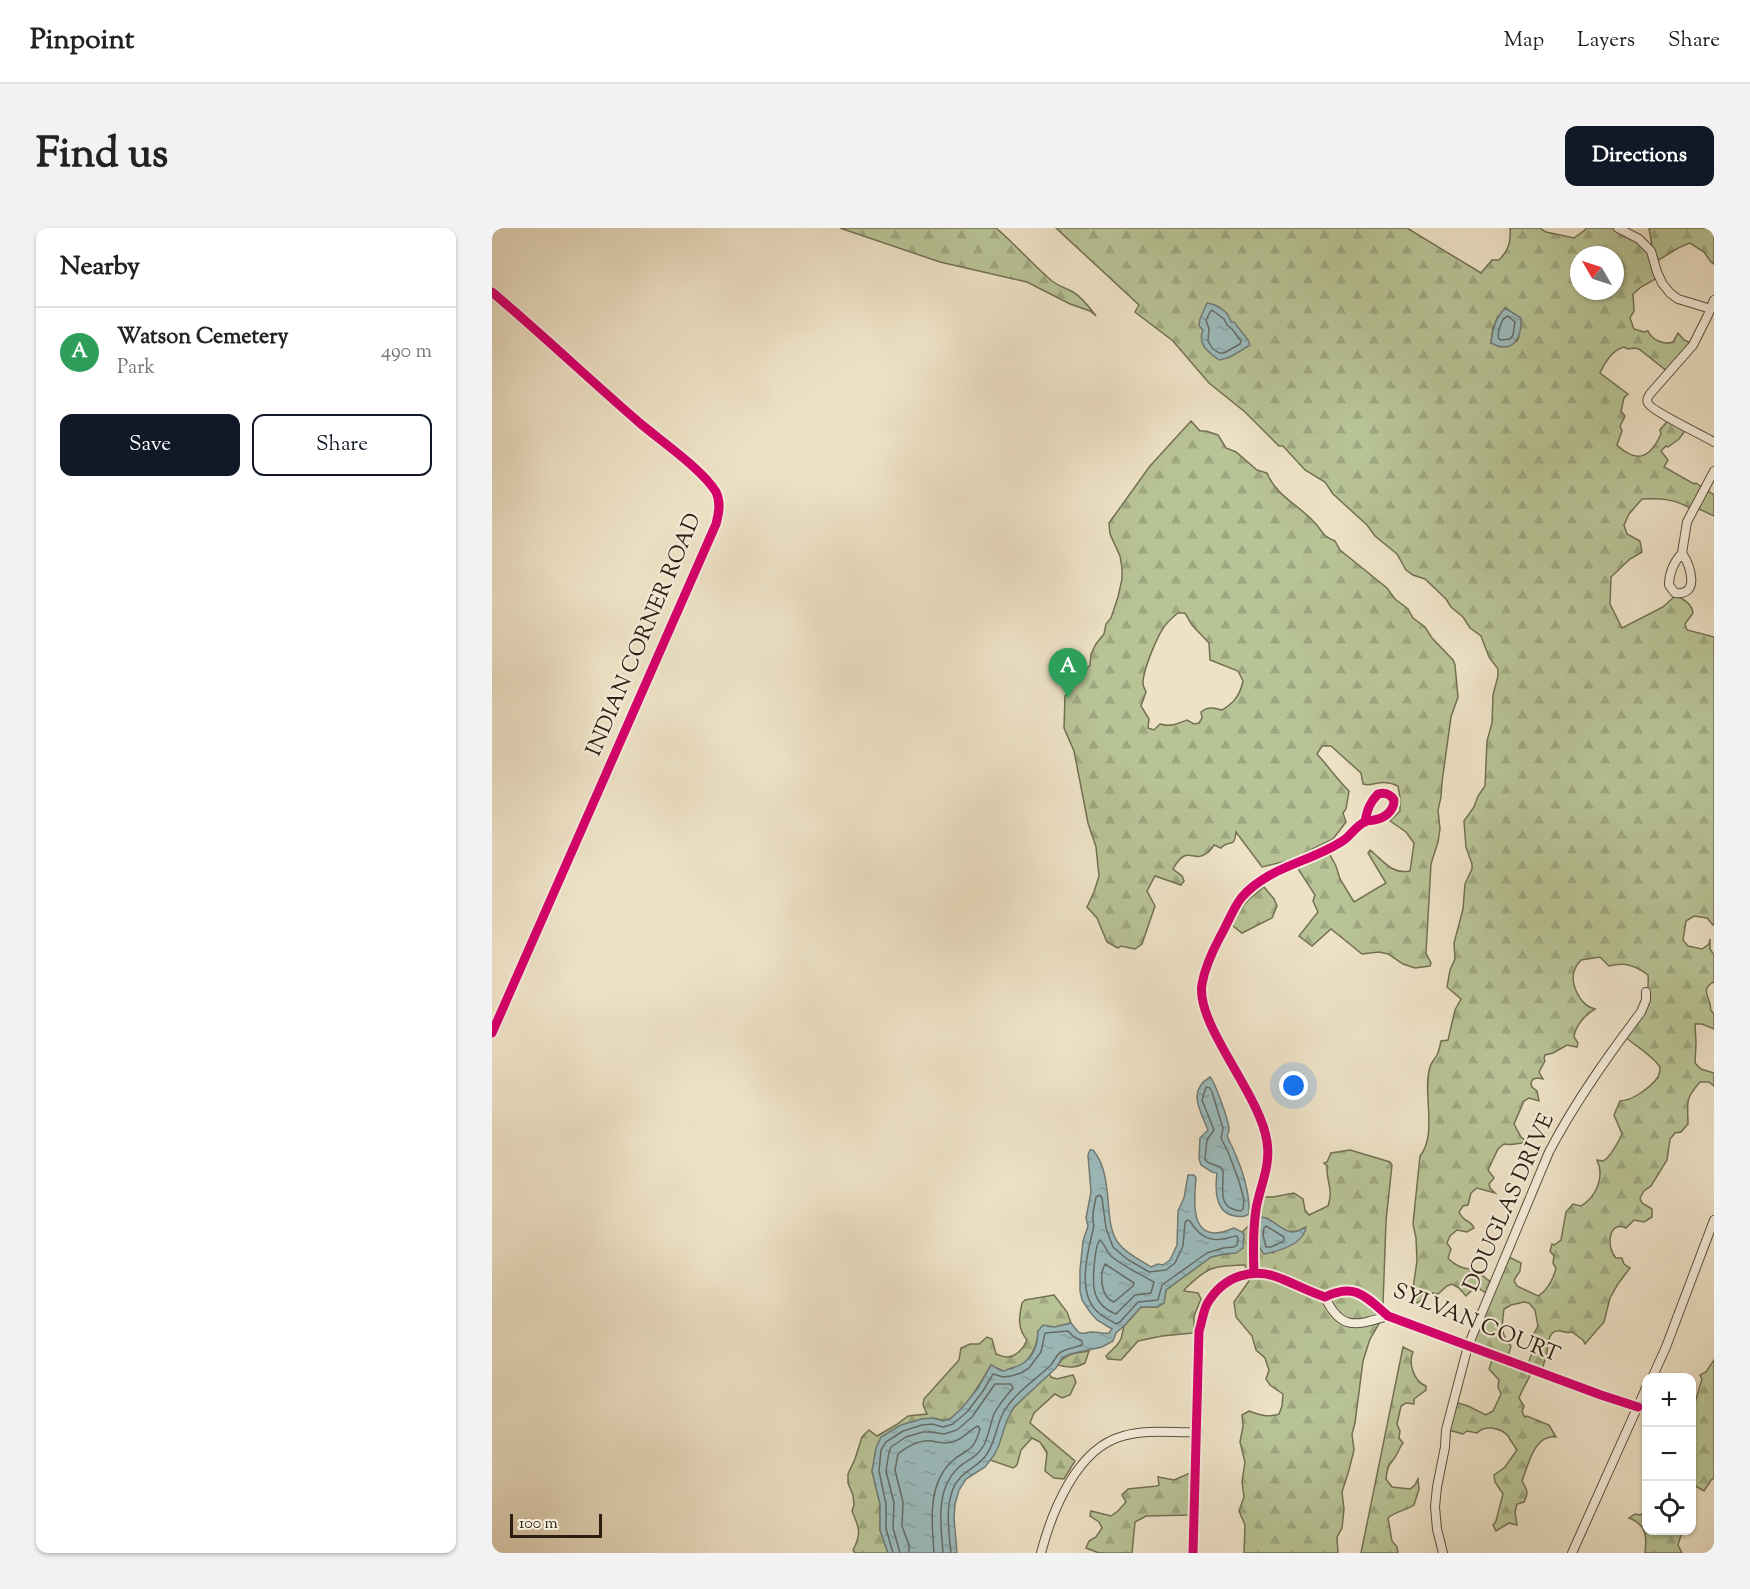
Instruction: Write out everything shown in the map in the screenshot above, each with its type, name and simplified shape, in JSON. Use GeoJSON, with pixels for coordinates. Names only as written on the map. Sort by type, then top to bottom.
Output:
{"type":"FeatureCollection","features":[{"type":"Feature","properties":{"kind":"street"},"geometry":{"type":"LineString","coordinates":[[1618,228],[1639,239],[1651,251],[1657,272],[1670,293],[1678,299],[1712,304],[1693,345],[1647,399],[1647,402],[1660,413],[1714,442]]}},
{"type":"Feature","properties":{"kind":"street","name":"INDIAN CORNER ROAD"},"geometry":{"type":"LineString","coordinates":[[492,292],[710,483],[717,494],[719,503],[716,524],[492,1033]]}},
{"type":"Feature","properties":{"kind":"street"},"geometry":{"type":"LineString","coordinates":[[1682,554],[1687,561],[1692,580],[1687,591],[1675,593],[1671,590],[1669,579],[1676,559],[1682,554],[1687,522],[1714,471]]}},
{"type":"Feature","properties":{"kind":"street"},"geometry":{"type":"LineString","coordinates":[[1254,1272],[1253,1244],[1256,1217],[1267,1168],[1268,1144],[1263,1123],[1214,1031],[1203,1004],[1201,986],[1210,956],[1241,898],[1268,875],[1324,851],[1345,839],[1365,822]]}},
{"type":"Feature","properties":{"kind":"street","name":"DOUGLAS DRIVE"},"geometry":{"type":"LineString","coordinates":[[1443,1553],[1435,1507],[1437,1487],[1446,1430],[1468,1346],[1554,1142],[1575,1104],[1641,1012],[1647,1000],[1646,992]]}},
{"type":"Feature","properties":{"kind":"street"},"geometry":{"type":"LineString","coordinates":[[1654,1373],[1714,1220]]}},
{"type":"Feature","properties":{"kind":"street"},"geometry":{"type":"LineString","coordinates":[[1194,1553],[1199,1331],[1207,1305],[1228,1280],[1254,1272],[1281,1278],[1308,1292],[1325,1297]]}},
{"type":"Feature","properties":{"kind":"street","name":"SYLVAN COURT"},"geometry":{"type":"LineString","coordinates":[[1388,1316],[1352,1324],[1342,1321],[1329,1306],[1325,1297],[1346,1290],[1354,1292],[1365,1296],[1388,1316],[1638,1407]]}},
{"type":"Feature","properties":{"kind":"street"},"geometry":{"type":"LineString","coordinates":[[1572,1553],[1642,1399]]}},
{"type":"Feature","properties":{"kind":"street"},"geometry":{"type":"LineString","coordinates":[[1041,1553],[1048,1526],[1072,1478],[1086,1460],[1104,1444],[1121,1436],[1139,1432],[1197,1432]]}},
{"type":"Feature","properties":{"kind":"green space"},"geometry":{"type":"Polygon","coordinates":[[[840,228],[996,228],[1052,281],[1080,297],[1096,316],[1090,311],[1070,304],[1027,282],[940,262],[840,228]]]}},
{"type":"Feature","properties":{"kind":"green space"},"geometry":{"type":"Polygon","coordinates":[[[1056,228],[1407,228],[1481,273],[1492,260],[1499,260],[1505,253],[1510,241],[1510,228],[1540,228],[1546,232],[1574,238],[1586,228],[1617,228],[1648,250],[1652,246],[1649,228],[1714,228],[1714,264],[1704,252],[1690,243],[1655,262],[1659,277],[1633,294],[1634,311],[1630,318],[1634,329],[1648,331],[1655,339],[1665,343],[1673,342],[1678,333],[1684,340],[1691,343],[1668,372],[1639,349],[1624,347],[1612,354],[1600,373],[1628,394],[1624,398],[1621,411],[1625,416],[1620,426],[1622,431],[1617,445],[1631,455],[1642,456],[1648,453],[1657,442],[1661,434],[1660,430],[1670,418],[1687,428],[1679,439],[1661,451],[1668,460],[1664,467],[1714,495],[1714,516],[1674,501],[1642,499],[1629,514],[1624,525],[1627,534],[1640,541],[1642,552],[1630,559],[1611,577],[1610,604],[1622,628],[1663,607],[1675,596],[1687,602],[1691,607],[1693,613],[1685,624],[1687,630],[1714,637],[1714,925],[1707,918],[1694,916],[1686,921],[1683,940],[1688,946],[1702,949],[1709,944],[1710,939],[1710,949],[1714,955],[1714,982],[1706,992],[1714,1014],[1714,1029],[1695,1024],[1695,1063],[1701,1069],[1714,1073],[1714,1086],[1709,1082],[1700,1082],[1691,1093],[1688,1102],[1688,1124],[1670,1139],[1667,1160],[1651,1186],[1640,1198],[1642,1203],[1652,1209],[1652,1217],[1644,1222],[1634,1220],[1626,1228],[1615,1228],[1612,1231],[1610,1242],[1613,1254],[1616,1258],[1622,1258],[1624,1264],[1630,1268],[1610,1298],[1604,1322],[1585,1344],[1572,1332],[1554,1332],[1549,1339],[1542,1371],[1532,1370],[1519,1398],[1524,1406],[1522,1412],[1525,1417],[1549,1425],[1556,1437],[1542,1440],[1533,1452],[1522,1481],[1527,1494],[1524,1502],[1517,1504],[1515,1512],[1517,1525],[1509,1523],[1496,1531],[1493,1525],[1503,1494],[1495,1482],[1494,1475],[1505,1467],[1517,1450],[1509,1437],[1493,1428],[1480,1430],[1477,1433],[1467,1431],[1463,1434],[1448,1430],[1455,1402],[1486,1415],[1493,1411],[1501,1394],[1498,1387],[1499,1380],[1489,1369],[1493,1357],[1470,1347],[1490,1295],[1478,1288],[1466,1296],[1452,1284],[1438,1294],[1432,1293],[1417,1303],[1411,1302],[1417,1261],[1413,1224],[1420,1156],[1425,1147],[1429,1125],[1428,1077],[1441,1041],[1448,1040],[1455,1010],[1461,999],[1447,987],[1455,959],[1454,943],[1463,909],[1465,884],[1472,869],[1466,847],[1464,821],[1485,786],[1487,741],[1492,723],[1493,695],[1498,669],[1489,657],[1481,636],[1470,628],[1446,599],[1425,579],[1406,570],[1397,554],[1375,536],[1367,525],[1333,494],[1325,482],[1305,470],[1283,446],[1279,446],[1245,412],[1209,383],[1173,341],[1135,312],[1139,305],[1056,228]],[[1498,316],[1493,328],[1491,343],[1517,341],[1519,337],[1498,316]],[[1600,957],[1581,960],[1576,966],[1573,981],[1577,993],[1580,999],[1595,1009],[1576,1029],[1574,1037],[1578,1043],[1577,1047],[1567,1045],[1545,1055],[1545,1061],[1539,1072],[1543,1079],[1533,1079],[1531,1083],[1537,1091],[1539,1101],[1529,1098],[1524,1101],[1514,1124],[1521,1137],[1528,1143],[1504,1144],[1498,1149],[1488,1170],[1494,1178],[1489,1184],[1495,1193],[1477,1188],[1471,1193],[1468,1205],[1463,1206],[1459,1212],[1474,1228],[1467,1232],[1457,1230],[1450,1236],[1447,1243],[1451,1249],[1448,1258],[1451,1261],[1464,1268],[1474,1268],[1495,1283],[1509,1257],[1521,1263],[1520,1271],[1514,1280],[1517,1286],[1538,1296],[1547,1288],[1555,1272],[1554,1256],[1550,1251],[1552,1244],[1561,1240],[1566,1212],[1573,1204],[1581,1206],[1595,1192],[1600,1173],[1597,1160],[1603,1161],[1608,1157],[1622,1134],[1614,1115],[1620,1101],[1630,1099],[1646,1089],[1658,1077],[1660,1069],[1653,1059],[1625,1037],[1646,1001],[1648,975],[1629,965],[1609,966],[1600,957]],[[1524,1302],[1504,1309],[1503,1333],[1511,1346],[1507,1359],[1527,1367],[1532,1353],[1531,1339],[1538,1326],[1535,1310],[1529,1303],[1524,1302]]]}},
{"type":"Feature","properties":{"kind":"green space"},"geometry":{"type":"Polygon","coordinates":[[[1191,421],[1200,431],[1218,435],[1226,448],[1236,452],[1257,470],[1267,473],[1276,488],[1309,517],[1325,536],[1335,541],[1340,550],[1387,588],[1453,660],[1458,697],[1451,717],[1438,810],[1440,829],[1431,864],[1426,953],[1431,963],[1430,966],[1415,968],[1403,964],[1388,954],[1379,952],[1362,954],[1331,929],[1312,946],[1299,936],[1318,912],[1313,901],[1315,895],[1297,867],[1290,860],[1262,867],[1236,832],[1234,841],[1221,848],[1214,845],[1202,856],[1182,857],[1173,869],[1182,876],[1184,881],[1181,885],[1155,876],[1147,891],[1155,906],[1142,944],[1135,949],[1121,946],[1118,948],[1107,942],[1097,918],[1087,907],[1099,876],[1096,847],[1088,823],[1074,751],[1064,728],[1065,696],[1090,665],[1091,654],[1104,634],[1118,597],[1122,568],[1120,556],[1110,534],[1109,523],[1150,466],[1191,421]],[[1178,613],[1159,635],[1144,677],[1143,685],[1146,692],[1141,706],[1149,719],[1148,728],[1154,730],[1160,724],[1177,724],[1187,720],[1194,724],[1199,723],[1202,718],[1201,712],[1204,710],[1211,708],[1222,710],[1230,704],[1238,694],[1243,681],[1238,671],[1210,660],[1209,643],[1192,625],[1185,613],[1178,613]],[[1322,746],[1317,754],[1349,791],[1346,809],[1343,813],[1346,822],[1333,839],[1312,849],[1315,851],[1314,856],[1330,855],[1340,879],[1354,902],[1386,883],[1368,853],[1370,850],[1397,871],[1410,871],[1414,843],[1406,832],[1390,821],[1400,811],[1398,786],[1385,783],[1363,784],[1361,773],[1331,746],[1322,746]]]}},
{"type":"Feature","properties":{"kind":"green space"},"geometry":{"type":"Polygon","coordinates":[[[1264,887],[1277,906],[1272,918],[1242,933],[1232,925],[1245,904],[1264,887]]]}},
{"type":"Feature","properties":{"kind":"green space"},"geometry":{"type":"Polygon","coordinates":[[[1350,1150],[1390,1162],[1392,1165],[1386,1221],[1383,1305],[1380,1322],[1370,1339],[1363,1361],[1352,1434],[1354,1450],[1342,1492],[1344,1509],[1342,1528],[1337,1537],[1338,1553],[1244,1553],[1245,1525],[1239,1511],[1244,1497],[1242,1482],[1245,1462],[1240,1442],[1243,1426],[1242,1415],[1249,1411],[1264,1416],[1279,1414],[1283,1394],[1270,1385],[1266,1379],[1269,1370],[1265,1358],[1256,1350],[1252,1336],[1236,1317],[1234,1302],[1249,1281],[1245,1265],[1212,1269],[1185,1289],[1184,1291],[1198,1293],[1201,1299],[1194,1316],[1192,1333],[1138,1341],[1121,1360],[1108,1359],[1106,1356],[1121,1339],[1124,1326],[1141,1307],[1157,1307],[1164,1303],[1166,1290],[1211,1257],[1236,1253],[1244,1234],[1242,1232],[1253,1222],[1261,1197],[1294,1193],[1303,1199],[1305,1210],[1309,1215],[1328,1206],[1330,1190],[1327,1166],[1324,1163],[1327,1162],[1331,1153],[1350,1150]],[[1267,1218],[1259,1232],[1258,1239],[1260,1249],[1273,1253],[1305,1227],[1295,1231],[1285,1230],[1267,1218]]]}},
{"type":"Feature","properties":{"kind":"green space"},"geometry":{"type":"Polygon","coordinates":[[[1054,1295],[1067,1312],[1071,1323],[1038,1331],[1033,1352],[1018,1368],[1004,1371],[991,1365],[972,1396],[953,1417],[947,1420],[933,1418],[872,1471],[880,1504],[880,1530],[888,1553],[855,1553],[853,1550],[858,1539],[858,1530],[852,1511],[853,1495],[848,1483],[848,1474],[862,1437],[869,1430],[877,1436],[908,1416],[927,1414],[923,1405],[924,1399],[959,1360],[961,1348],[970,1344],[979,1344],[987,1337],[992,1339],[996,1354],[1010,1357],[1016,1354],[1027,1340],[1020,1322],[1022,1303],[1025,1300],[1054,1295]]]}},
{"type":"Feature","properties":{"kind":"green space"},"geometry":{"type":"Polygon","coordinates":[[[1403,1347],[1413,1352],[1411,1361],[1413,1372],[1418,1381],[1426,1386],[1426,1390],[1414,1399],[1414,1404],[1406,1403],[1401,1406],[1397,1424],[1400,1431],[1399,1438],[1403,1443],[1389,1466],[1386,1479],[1392,1487],[1410,1489],[1418,1479],[1419,1489],[1414,1505],[1388,1518],[1392,1541],[1398,1553],[1361,1553],[1403,1347]]]}},
{"type":"Feature","properties":{"kind":"green space"},"geometry":{"type":"Polygon","coordinates":[[[1089,1351],[1085,1363],[1081,1365],[1065,1367],[1058,1365],[1068,1356],[1089,1351]]]}},
{"type":"Feature","properties":{"kind":"green space"},"geometry":{"type":"Polygon","coordinates":[[[1714,1360],[1714,1478],[1704,1491],[1696,1486],[1696,1400],[1702,1379],[1700,1375],[1706,1372],[1714,1360]]]}},
{"type":"Feature","properties":{"kind":"green space"},"geometry":{"type":"Polygon","coordinates":[[[1049,1374],[1057,1379],[1073,1375],[1076,1382],[1070,1395],[1062,1398],[1055,1394],[1034,1413],[1030,1423],[1075,1461],[1064,1479],[1054,1478],[1045,1471],[1047,1453],[1040,1442],[1032,1438],[1021,1450],[1017,1465],[1013,1468],[990,1460],[998,1446],[1006,1420],[1014,1407],[1049,1374]]]}},
{"type":"Feature","properties":{"kind":"green space"},"geometry":{"type":"Polygon","coordinates":[[[1195,1471],[1191,1515],[1146,1516],[1135,1522],[1132,1553],[1099,1553],[1086,1548],[1089,1541],[1096,1537],[1102,1528],[1099,1522],[1090,1516],[1091,1511],[1111,1516],[1126,1502],[1122,1495],[1128,1489],[1157,1486],[1159,1485],[1158,1477],[1174,1480],[1195,1471]]]}},
{"type":"Feature","properties":{"kind":"green space"},"geometry":{"type":"Polygon","coordinates":[[[1635,1514],[1642,1514],[1642,1528],[1629,1518],[1635,1514]]]}},
{"type":"Feature","properties":{"kind":"green space"},"geometry":{"type":"Polygon","coordinates":[[[1645,1535],[1681,1535],[1678,1545],[1682,1553],[1645,1553],[1645,1535]]]}},
{"type":"Feature","properties":{"kind":"water"},"geometry":{"type":"Polygon","coordinates":[[[1207,303],[1225,312],[1250,345],[1219,360],[1208,351],[1201,339],[1203,330],[1199,326],[1207,303]]]}},
{"type":"Feature","properties":{"kind":"water"},"geometry":{"type":"Polygon","coordinates":[[[1505,308],[1521,318],[1521,325],[1518,338],[1510,346],[1505,347],[1491,343],[1495,324],[1505,308]]]}},
{"type":"Feature","properties":{"kind":"water"},"geometry":{"type":"Polygon","coordinates":[[[1210,1077],[1224,1111],[1229,1129],[1227,1135],[1245,1182],[1249,1214],[1241,1217],[1228,1214],[1223,1210],[1217,1193],[1217,1173],[1201,1165],[1199,1159],[1200,1138],[1208,1130],[1199,1108],[1197,1095],[1203,1082],[1210,1077]]]}},
{"type":"Feature","properties":{"kind":"water"},"geometry":{"type":"Polygon","coordinates":[[[1090,1150],[1093,1150],[1100,1161],[1104,1173],[1114,1236],[1123,1249],[1135,1257],[1151,1267],[1158,1264],[1163,1265],[1170,1260],[1177,1245],[1178,1211],[1184,1198],[1188,1175],[1194,1175],[1196,1178],[1195,1212],[1202,1228],[1210,1232],[1220,1232],[1234,1228],[1244,1234],[1243,1248],[1236,1253],[1211,1257],[1166,1290],[1164,1303],[1157,1307],[1141,1307],[1116,1333],[1113,1341],[1102,1347],[1062,1358],[1056,1368],[1014,1407],[994,1455],[985,1467],[966,1479],[959,1490],[954,1518],[957,1553],[888,1553],[880,1530],[880,1504],[872,1471],[876,1448],[881,1437],[901,1425],[921,1419],[933,1418],[943,1421],[950,1419],[978,1388],[991,1365],[1005,1371],[1026,1361],[1034,1351],[1038,1331],[1043,1325],[1055,1327],[1071,1323],[1082,1333],[1109,1333],[1112,1329],[1097,1320],[1090,1312],[1082,1300],[1080,1291],[1083,1241],[1088,1226],[1086,1218],[1091,1192],[1088,1155],[1090,1150]]]}},
{"type":"Feature","properties":{"kind":"water"},"geometry":{"type":"Polygon","coordinates":[[[1262,1217],[1288,1231],[1299,1231],[1306,1227],[1301,1238],[1290,1246],[1264,1254],[1257,1236],[1259,1221],[1262,1217]]]}},
{"type":"Feature","properties":{"kind":"cycle path"},"geometry":{"type":"LineString","coordinates":[[492,292],[641,424],[702,474],[716,492],[719,500],[716,524],[492,1033]]}},
{"type":"Feature","properties":{"kind":"cycle path"},"geometry":{"type":"LineString","coordinates":[[1254,1273],[1255,1217],[1268,1159],[1267,1142],[1253,1103],[1208,1019],[1203,1000],[1203,978],[1214,948],[1242,897],[1265,878],[1344,840],[1362,823],[1385,816],[1394,804],[1391,796],[1386,793],[1378,794],[1369,806],[1365,822]]}},
{"type":"Feature","properties":{"kind":"cycle path"},"geometry":{"type":"LineString","coordinates":[[1193,1553],[1199,1331],[1207,1304],[1214,1294],[1221,1286],[1240,1276],[1260,1273],[1271,1275],[1325,1297],[1352,1291],[1366,1298],[1388,1316],[1638,1407]]}},
{"type":"Feature","properties":{"kind":"place","name":"Watson Cemetery"},"geometry":{"type":"Point","coordinates":[1068,698]}}]}
